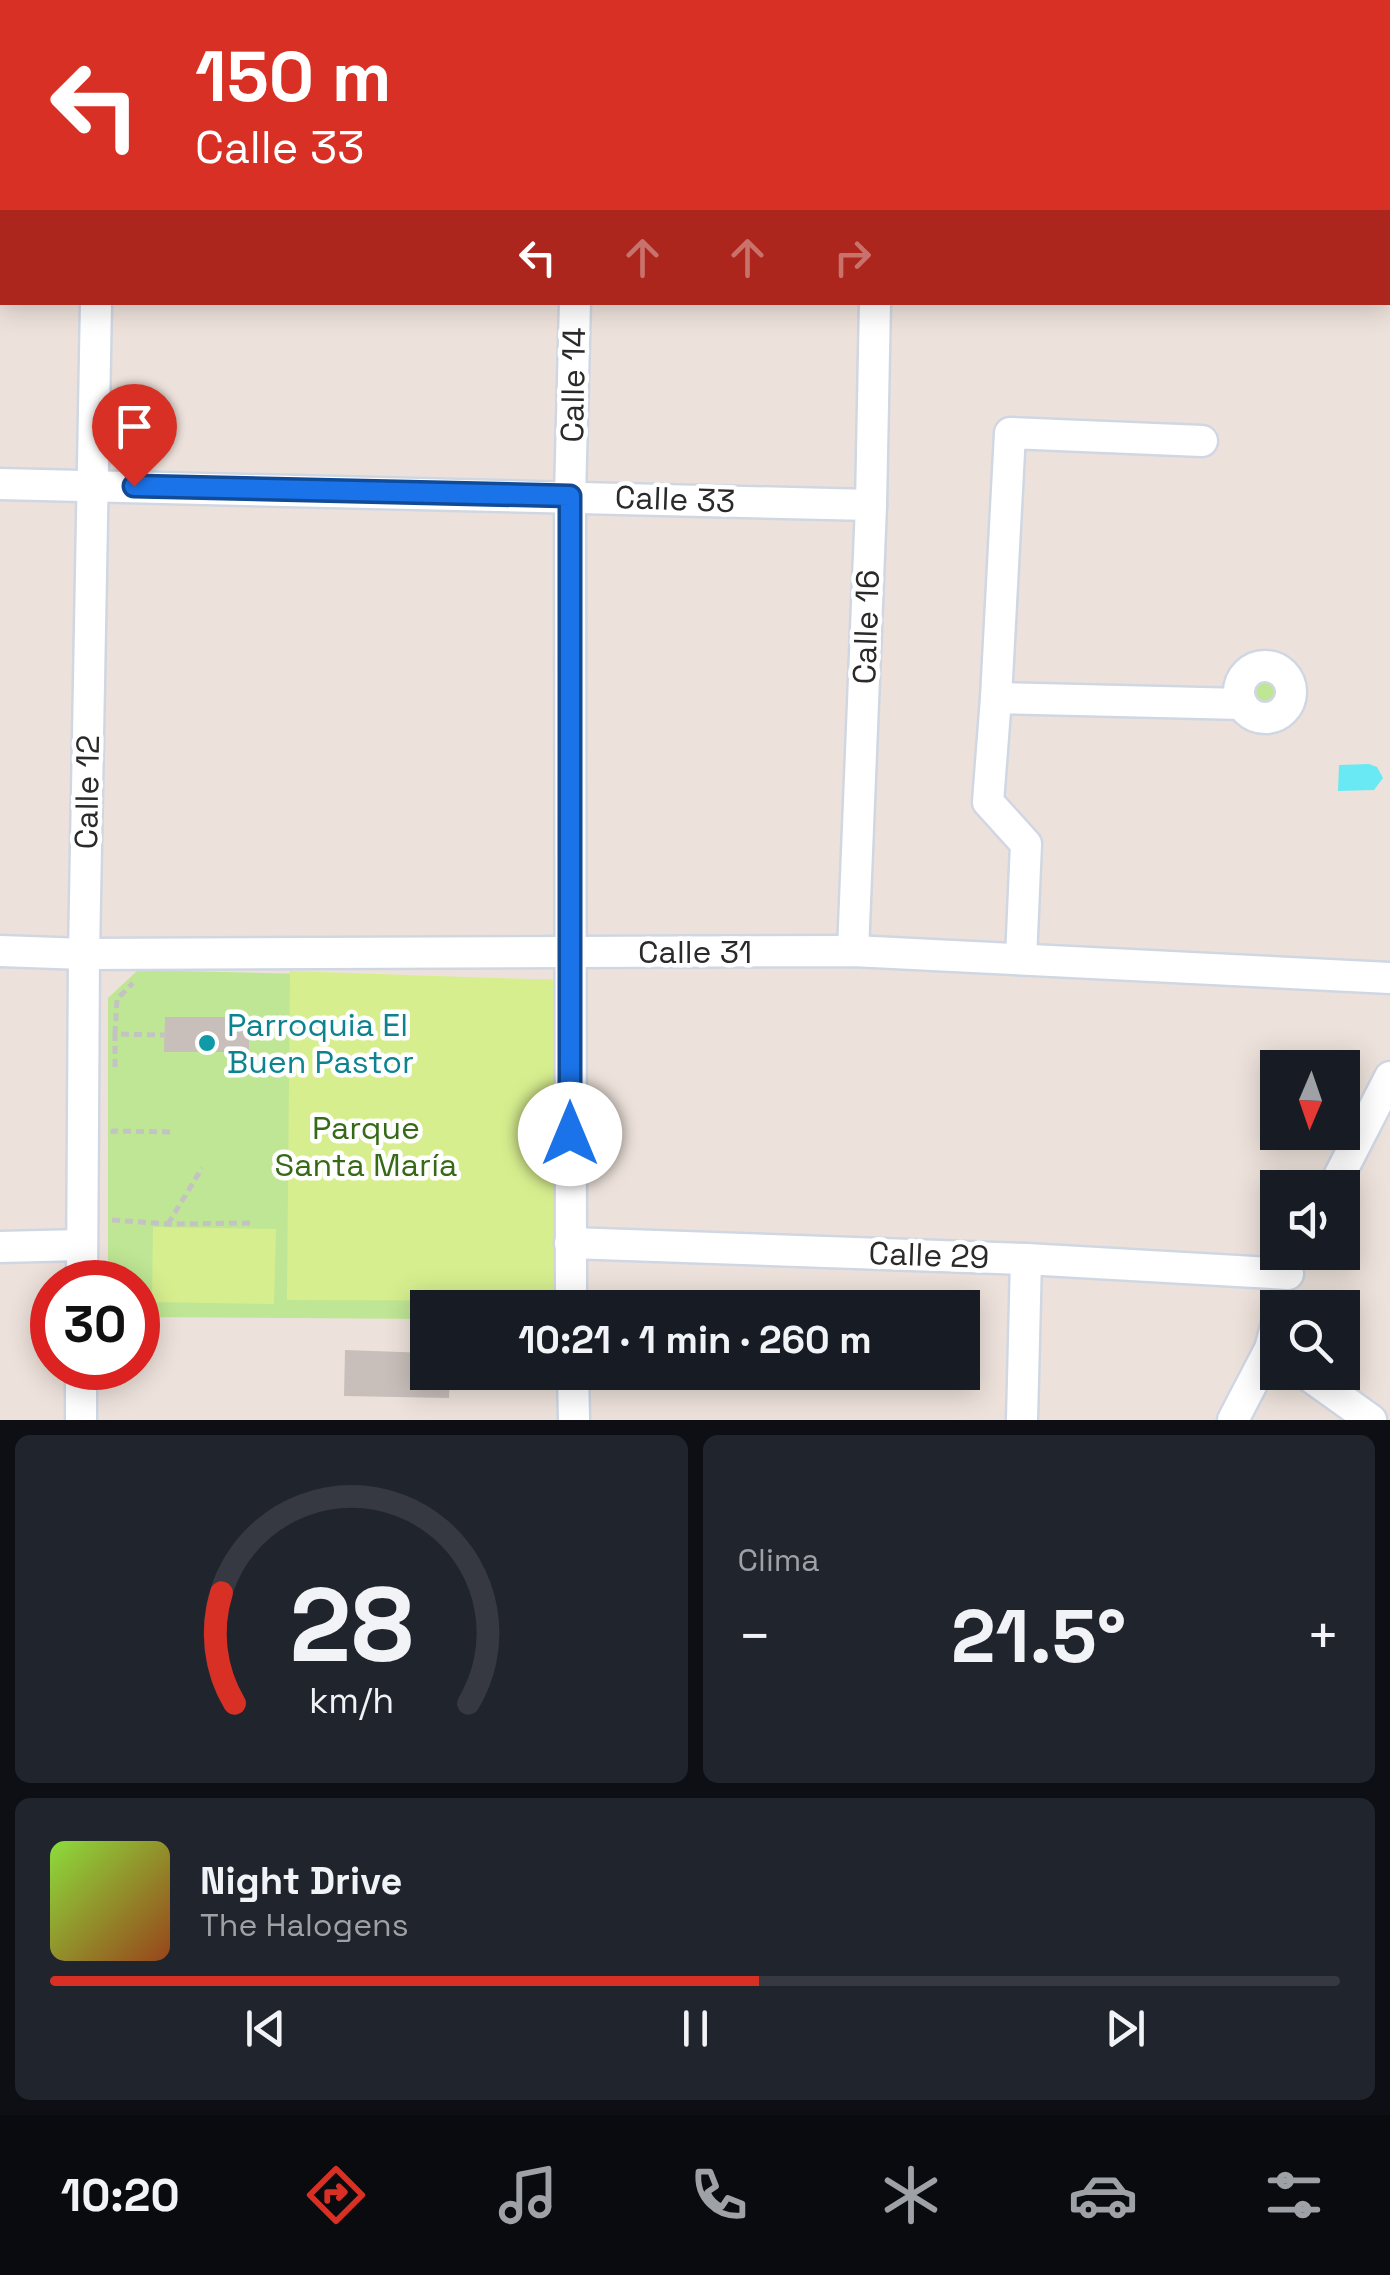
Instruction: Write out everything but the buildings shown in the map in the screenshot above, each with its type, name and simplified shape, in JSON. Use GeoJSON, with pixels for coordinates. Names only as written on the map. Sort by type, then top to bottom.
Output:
{"type":"FeatureCollection","features":[{"type":"Feature","properties":{"kind":"street","name":"Calle 12"},"geometry":{"type":"LineString","coordinates":[[82,1260],[96,305]]}},
{"type":"Feature","properties":{"kind":"street","name":"Calle 14"},"geometry":{"type":"LineString","coordinates":[[571,1290],[570,496],[575,305]]}},
{"type":"Feature","properties":{"kind":"street","name":"Calle 16"},"geometry":{"type":"LineString","coordinates":[[853,951],[875,305]]}},
{"type":"Feature","properties":{"kind":"street"},"geometry":{"type":"LineString","coordinates":[[1020,959],[1026,844],[988,802],[1010,433],[1202,441]]}},
{"type":"Feature","properties":{"kind":"street","name":"Calle 33"},"geometry":{"type":"LineString","coordinates":[[0,484],[871,506]]}},
{"type":"Feature","properties":{"kind":"street"},"geometry":{"type":"LineString","coordinates":[[996,698],[1242,704]]}},
{"type":"Feature","properties":{"kind":"street","name":"Calle 31"},"geometry":{"type":"LineString","coordinates":[[0,951],[853,951],[1390,978]]}},
{"type":"Feature","properties":{"kind":"street"},"geometry":{"type":"LineString","coordinates":[[1342,1170],[1390,1077]]}},
{"type":"Feature","properties":{"kind":"street","name":"Calle 29"},"geometry":{"type":"LineString","coordinates":[[570,1243],[1026,1259],[1260,1262]]}},
{"type":"Feature","properties":{"kind":"street"},"geometry":{"type":"LineString","coordinates":[[0,1247],[82,1246]]}},
{"type":"Feature","properties":{"kind":"street"},"geometry":{"type":"LineString","coordinates":[[1022,1420],[1026,1259]]}},
{"type":"Feature","properties":{"kind":"street"},"geometry":{"type":"LineString","coordinates":[[1233,1420],[1260,1369]]}},
{"type":"Feature","properties":{"kind":"street"},"geometry":{"type":"LineString","coordinates":[[81,1420],[82,1390]]}},
{"type":"Feature","properties":{"kind":"street"},"geometry":{"type":"LineString","coordinates":[[573,1390],[574,1420]]}},
{"type":"Feature","properties":{"kind":"street"},"geometry":{"type":"LineString","coordinates":[[1329,1390],[1371,1420]]}},
{"type":"Feature","properties":{"kind":"path"},"geometry":{"type":"LineString","coordinates":[[115,1073],[116,1034],[164,1034]]}},
{"type":"Feature","properties":{"kind":"path"},"geometry":{"type":"LineString","coordinates":[[113,1149],[114,1131],[173,1132]]}},
{"type":"Feature","properties":{"kind":"path"},"geometry":{"type":"LineString","coordinates":[[168,1224],[202,1168]]}},
{"type":"Feature","properties":{"kind":"path"},"geometry":{"type":"LineString","coordinates":[[112,1204],[112,1222],[253,1223]]}},
{"type":"Feature","properties":{"kind":"green space"},"geometry":{"type":"Polygon","coordinates":[[[1265,677],[1276,682],[1281,693],[1276,704],[1265,709],[1254,704],[1249,693],[1254,682],[1265,677]]]}},
{"type":"Feature","properties":{"kind":"green space","name":"Parque Santa María"},"geometry":{"type":"Polygon","coordinates":[[[138,970],[557,980],[556,1290],[410,1290],[410,1319],[160,1317],[160,1260],[108,1260],[108,998],[138,970]]]}},
{"type":"Feature","properties":{"kind":"green space"},"geometry":{"type":"Polygon","coordinates":[[[290,971],[557,980],[556,1290],[410,1290],[410,1300],[287,1300],[290,971]]]}},
{"type":"Feature","properties":{"kind":"green space"},"geometry":{"type":"Polygon","coordinates":[[[153,1227],[276,1229],[274,1304],[160,1302],[160,1260],[153,1260],[153,1227]]]}},
{"type":"Feature","properties":{"kind":"water"},"geometry":{"type":"Polygon","coordinates":[[[1339,765],[1377,767],[1383,778],[1374,790],[1338,791],[1339,765]]]}},
{"type":"Feature","properties":{"kind":"place","name":"Parroquia El Buen Pastor"},"geometry":{"type":"Point","coordinates":[207,1043]}},
{"type":"Feature","properties":{"kind":"route"},"geometry":{"type":"LineString","coordinates":[[134,486],[570,496],[570,1134]]}}]}
